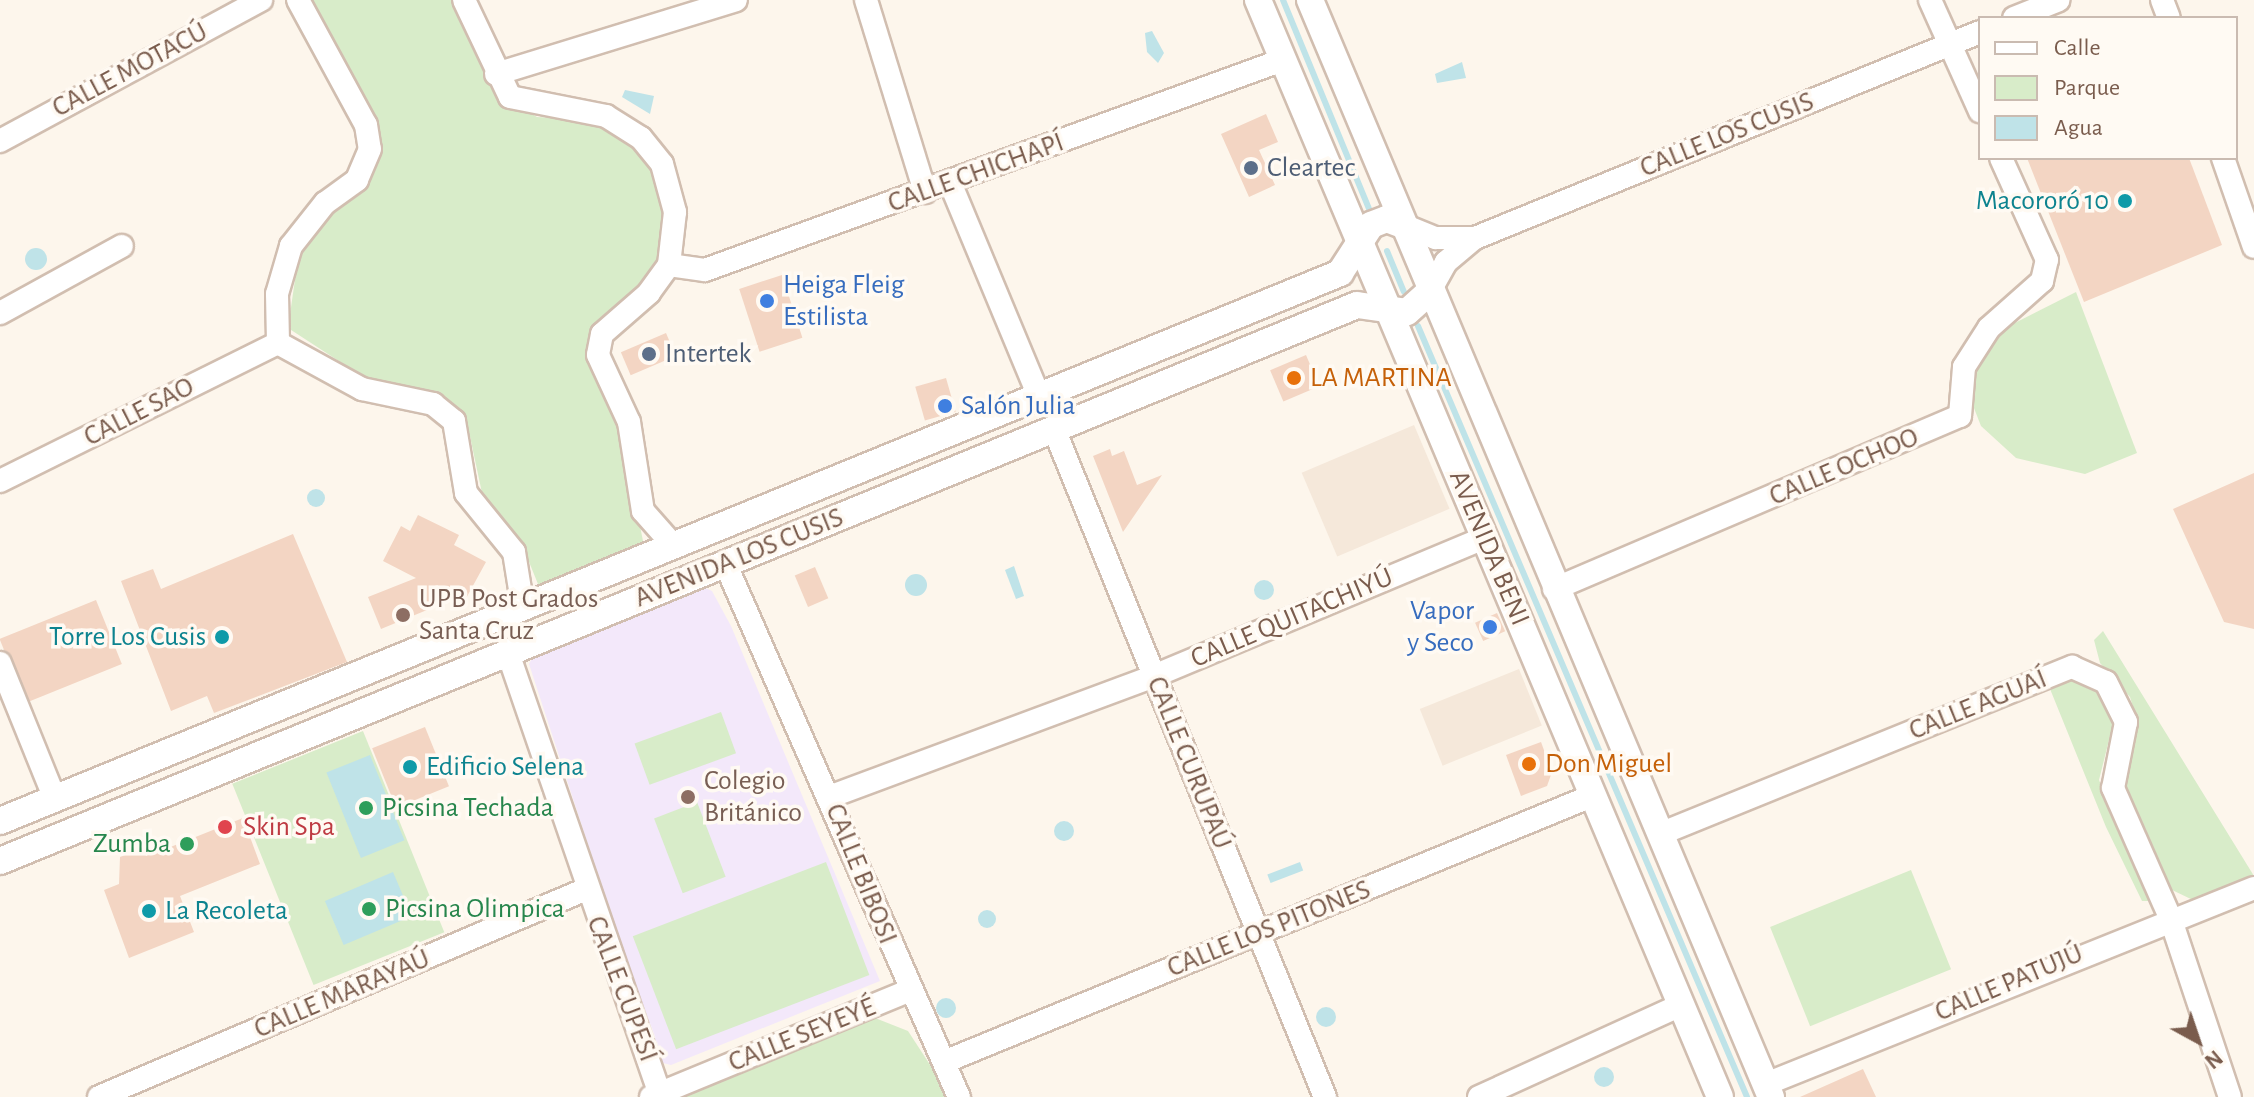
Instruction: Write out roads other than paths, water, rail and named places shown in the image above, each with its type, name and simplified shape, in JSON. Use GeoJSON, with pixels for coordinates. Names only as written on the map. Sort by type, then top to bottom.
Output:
{"type":"FeatureCollection","features":[{"type":"Feature","properties":{"kind":"street","name":"CALLE MOTACÚ"},"geometry":{"type":"LineString","coordinates":[[0,141],[261,0]]}},
{"type":"Feature","properties":{"kind":"street"},"geometry":{"type":"LineString","coordinates":[[298,0],[366,125],[370,149],[357,180],[325,203],[291,246],[277,294],[278,343],[362,389],[433,404],[454,421],[466,493],[514,552],[523,608]]}},
{"type":"Feature","properties":{"kind":"street"},"geometry":{"type":"LineString","coordinates":[[464,0],[496,74],[510,97],[606,116],[653,150],[675,212],[669,265],[649,293],[602,334],[598,355],[629,422],[643,511],[674,546]]}},
{"type":"Feature","properties":{"kind":"street"},"geometry":{"type":"LineString","coordinates":[[496,74],[736,0]]}},
{"type":"Feature","properties":{"kind":"street"},"geometry":{"type":"LineString","coordinates":[[866,0],[925,192]]}},
{"type":"Feature","properties":{"kind":"street","name":"AVENIDA BENI"},"geometry":{"type":"LineString","coordinates":[[1258,0],[1280,61],[1720,1097]]}},
{"type":"Feature","properties":{"kind":"street","name":"AVENIDA BENI"},"geometry":{"type":"LineString","coordinates":[[1310,0],[1554,589],[1768,1091]]}},
{"type":"Feature","properties":{"kind":"street"},"geometry":{"type":"LineString","coordinates":[[1930,0],[1978,107]]}},
{"type":"Feature","properties":{"kind":"street"},"geometry":{"type":"LineString","coordinates":[[2019,16],[2059,0]]}},
{"type":"Feature","properties":{"kind":"street","name":"CALLE LOS CUSIS"},"geometry":{"type":"LineString","coordinates":[[1430,291],[1446,262],[1475,238],[1978,33]]}},
{"type":"Feature","properties":{"kind":"street","name":"CALLE CHICHAPÍ"},"geometry":{"type":"LineString","coordinates":[[669,265],[705,270],[951,185],[1280,61]]}},
{"type":"Feature","properties":{"kind":"street","name":"CALLE OCHOO"},"geometry":{"type":"LineString","coordinates":[[1554,589],[1960,416],[1964,367],[1989,328],[2042,281],[2047,260],[2002,160]]}},
{"type":"Feature","properties":{"kind":"street"},"geometry":{"type":"LineString","coordinates":[[2224,160],[2254,247]]}},
{"type":"Feature","properties":{"kind":"street"},"geometry":{"type":"LineString","coordinates":[[951,185],[1039,396]]}},
{"type":"Feature","properties":{"kind":"street","name":"AVENIDA LOS CUSIS"},"geometry":{"type":"LineString","coordinates":[[0,821],[1321,281],[1349,265],[1359,243],[1376,222],[1403,225]]}},
{"type":"Feature","properties":{"kind":"street","name":"CALLE LOS CUSIS"},"geometry":{"type":"LineString","coordinates":[[1403,225],[1436,238],[1475,238]]}},
{"type":"Feature","properties":{"kind":"street"},"geometry":{"type":"LineString","coordinates":[[0,313],[122,246]]}},
{"type":"Feature","properties":{"kind":"street"},"geometry":{"type":"LineString","coordinates":[[1321,281],[1336,314]]}},
{"type":"Feature","properties":{"kind":"street","name":"AVENIDA LOS CUSIS"},"geometry":{"type":"LineString","coordinates":[[0,861],[1357,305],[1389,312],[1414,309],[1430,291]]}},
{"type":"Feature","properties":{"kind":"street","name":"CALLE SAO"},"geometry":{"type":"LineString","coordinates":[[0,481],[278,343]]}},
{"type":"Feature","properties":{"kind":"street"},"geometry":{"type":"LineString","coordinates":[[972,424],[985,457]]}},
{"type":"Feature","properties":{"kind":"street","name":"CALLE CURUPAÚ"},"geometry":{"type":"LineString","coordinates":[[1054,429],[1325,1097]]}},
{"type":"Feature","properties":{"kind":"street","name":"CALLE QUITACHIYÚ"},"geometry":{"type":"LineString","coordinates":[[829,797],[1154,676],[1484,538]]}},
{"type":"Feature","properties":{"kind":"street","name":"CALLE BIBOSI"},"geometry":{"type":"LineString","coordinates":[[725,563],[829,797],[908,991],[959,1097]]}},
{"type":"Feature","properties":{"kind":"street","name":"CALLE CUPESÍ"},"geometry":{"type":"LineString","coordinates":[[508,653],[584,890],[657,1095]]}},
{"type":"Feature","properties":{"kind":"street"},"geometry":{"type":"LineString","coordinates":[[0,663],[55,799]]}},
{"type":"Feature","properties":{"kind":"street","name":"CALLE AGUAÍ"},"geometry":{"type":"LineString","coordinates":[[1660,834],[2072,667],[2106,682],[2126,722],[2113,788],[2170,917],[2230,1097]]}},
{"type":"Feature","properties":{"kind":"street"},"geometry":{"type":"LineString","coordinates":[[288,705],[301,737]]}},
{"type":"Feature","properties":{"kind":"street","name":"CALLE LOS PITONES"},"geometry":{"type":"LineString","coordinates":[[944,1062],[1594,795]]}},
{"type":"Feature","properties":{"kind":"street","name":"CALLE PATUJÚ"},"geometry":{"type":"LineString","coordinates":[[1768,1091],[2170,917],[2189,917],[2254,888]]}},
{"type":"Feature","properties":{"kind":"street","name":"CALLE MARAYAÚ"},"geometry":{"type":"LineString","coordinates":[[99,1097],[584,890]]}},
{"type":"Feature","properties":{"kind":"street","name":"CALLE SEYEYÉ"},"geometry":{"type":"LineString","coordinates":[[657,1095],[908,991]]}},
{"type":"Feature","properties":{"kind":"street"},"geometry":{"type":"LineString","coordinates":[[1479,1097],[1681,1005]]}},
{"type":"Feature","properties":{"kind":"water"},"geometry":{"type":"Polygon","coordinates":[[[1152,31],[1164,53],[1158,63],[1147,52],[1145,33],[1152,31]]]}},
{"type":"Feature","properties":{"kind":"water"},"geometry":{"type":"Polygon","coordinates":[[[1462,62],[1466,78],[1437,83],[1435,74],[1462,62]]]}},
{"type":"Feature","properties":{"kind":"water"},"geometry":{"type":"Polygon","coordinates":[[[625,90],[654,96],[650,114],[622,97],[625,90]]]}},
{"type":"Feature","properties":{"kind":"water"},"geometry":{"type":"Polygon","coordinates":[[[36,248],[44,251],[47,259],[44,267],[36,270],[28,267],[25,259],[28,251],[36,248]]]}},
{"type":"Feature","properties":{"kind":"water"},"geometry":{"type":"Polygon","coordinates":[[[316,489],[325,498],[316,507],[307,498],[316,489]]]}},
{"type":"Feature","properties":{"kind":"water"},"geometry":{"type":"Polygon","coordinates":[[[1014,566],[1024,596],[1016,599],[1005,570],[1014,566]]]}},
{"type":"Feature","properties":{"kind":"water"},"geometry":{"type":"Polygon","coordinates":[[[916,574],[924,577],[927,585],[924,593],[916,596],[908,593],[905,585],[908,577],[916,574]]]}},
{"type":"Feature","properties":{"kind":"water"},"geometry":{"type":"Polygon","coordinates":[[[1260,580],[1268,580],[1274,590],[1268,600],[1260,600],[1254,594],[1254,586],[1260,580]]]}},
{"type":"Feature","properties":{"kind":"water","name":"Picsina Techada"},"geometry":{"type":"Polygon","coordinates":[[[370,755],[404,840],[361,858],[326,773],[370,755]]]}},
{"type":"Feature","properties":{"kind":"water"},"geometry":{"type":"Polygon","coordinates":[[[1064,821],[1071,824],[1074,831],[1071,838],[1064,841],[1057,838],[1054,831],[1057,824],[1064,821]]]}},
{"type":"Feature","properties":{"kind":"water"},"geometry":{"type":"Polygon","coordinates":[[[1300,862],[1303,870],[1271,883],[1267,875],[1300,862]]]}},
{"type":"Feature","properties":{"kind":"water","name":"Picsina Olimpica"},"geometry":{"type":"Polygon","coordinates":[[[393,872],[412,916],[344,945],[325,901],[393,872]]]}},
{"type":"Feature","properties":{"kind":"water"},"geometry":{"type":"Polygon","coordinates":[[[987,910],[994,912],[994,926],[987,928],[980,926],[978,919],[980,912],[987,910]]]}},
{"type":"Feature","properties":{"kind":"water"},"geometry":{"type":"Polygon","coordinates":[[[946,998],[953,1001],[956,1008],[953,1015],[946,1018],[939,1015],[936,1008],[939,1001],[946,998]]]}},
{"type":"Feature","properties":{"kind":"water"},"geometry":{"type":"Polygon","coordinates":[[[1326,1007],[1333,1010],[1336,1017],[1333,1024],[1326,1027],[1319,1024],[1316,1017],[1319,1010],[1326,1007]]]}},
{"type":"Feature","properties":{"kind":"water"},"geometry":{"type":"Polygon","coordinates":[[[1604,1067],[1611,1070],[1614,1077],[1611,1084],[1604,1087],[1597,1084],[1594,1077],[1597,1070],[1604,1067]]]}},
{"type":"Feature","properties":{"kind":"waterway"},"geometry":{"type":"LineString","coordinates":[[1283,0],[1370,211]]}},
{"type":"Feature","properties":{"kind":"waterway"},"geometry":{"type":"LineString","coordinates":[[1387,251],[1404,292]]}},
{"type":"Feature","properties":{"kind":"waterway"},"geometry":{"type":"LineString","coordinates":[[1418,326],[1747,1097]]}},
{"type":"Feature","properties":{"kind":"place","name":"Cleartec"},"geometry":{"type":"Point","coordinates":[1251,168]}},
{"type":"Feature","properties":{"kind":"place","name":"Macororó 10"},"geometry":{"type":"Point","coordinates":[2125,201]}},
{"type":"Feature","properties":{"kind":"place","name":"Heiga Fleig Estilista"},"geometry":{"type":"Point","coordinates":[767,301]}},
{"type":"Feature","properties":{"kind":"place","name":"Intertek"},"geometry":{"type":"Point","coordinates":[649,354]}},
{"type":"Feature","properties":{"kind":"place","name":"LA MARTINA"},"geometry":{"type":"Point","coordinates":[1294,378]}},
{"type":"Feature","properties":{"kind":"place","name":"Salón Julia"},"geometry":{"type":"Point","coordinates":[945,406]}},
{"type":"Feature","properties":{"kind":"place","name":"UPB Post Grados Santa Cruz"},"geometry":{"type":"Point","coordinates":[403,615]}},
{"type":"Feature","properties":{"kind":"place","name":"Vapor y Seco"},"geometry":{"type":"Point","coordinates":[1490,627]}},
{"type":"Feature","properties":{"kind":"place","name":"Torre Los Cusis"},"geometry":{"type":"Point","coordinates":[222,637]}},
{"type":"Feature","properties":{"kind":"place","name":"Don Miguel"},"geometry":{"type":"Point","coordinates":[1529,764]}},
{"type":"Feature","properties":{"kind":"place","name":"Edificio Selena"},"geometry":{"type":"Point","coordinates":[410,767]}},
{"type":"Feature","properties":{"kind":"place","name":"Colegio Británico"},"geometry":{"type":"Point","coordinates":[688,797]}},
{"type":"Feature","properties":{"kind":"place","name":"Picsina Techada"},"geometry":{"type":"Point","coordinates":[366,808]}},
{"type":"Feature","properties":{"kind":"place","name":"Skin Spa"},"geometry":{"type":"Point","coordinates":[225,827]}},
{"type":"Feature","properties":{"kind":"place","name":"Zumba"},"geometry":{"type":"Point","coordinates":[187,844]}},
{"type":"Feature","properties":{"kind":"place","name":"Picsina Olimpica"},"geometry":{"type":"Point","coordinates":[369,909]}},
{"type":"Feature","properties":{"kind":"place","name":"La Recoleta"},"geometry":{"type":"Point","coordinates":[149,911]}}]}
